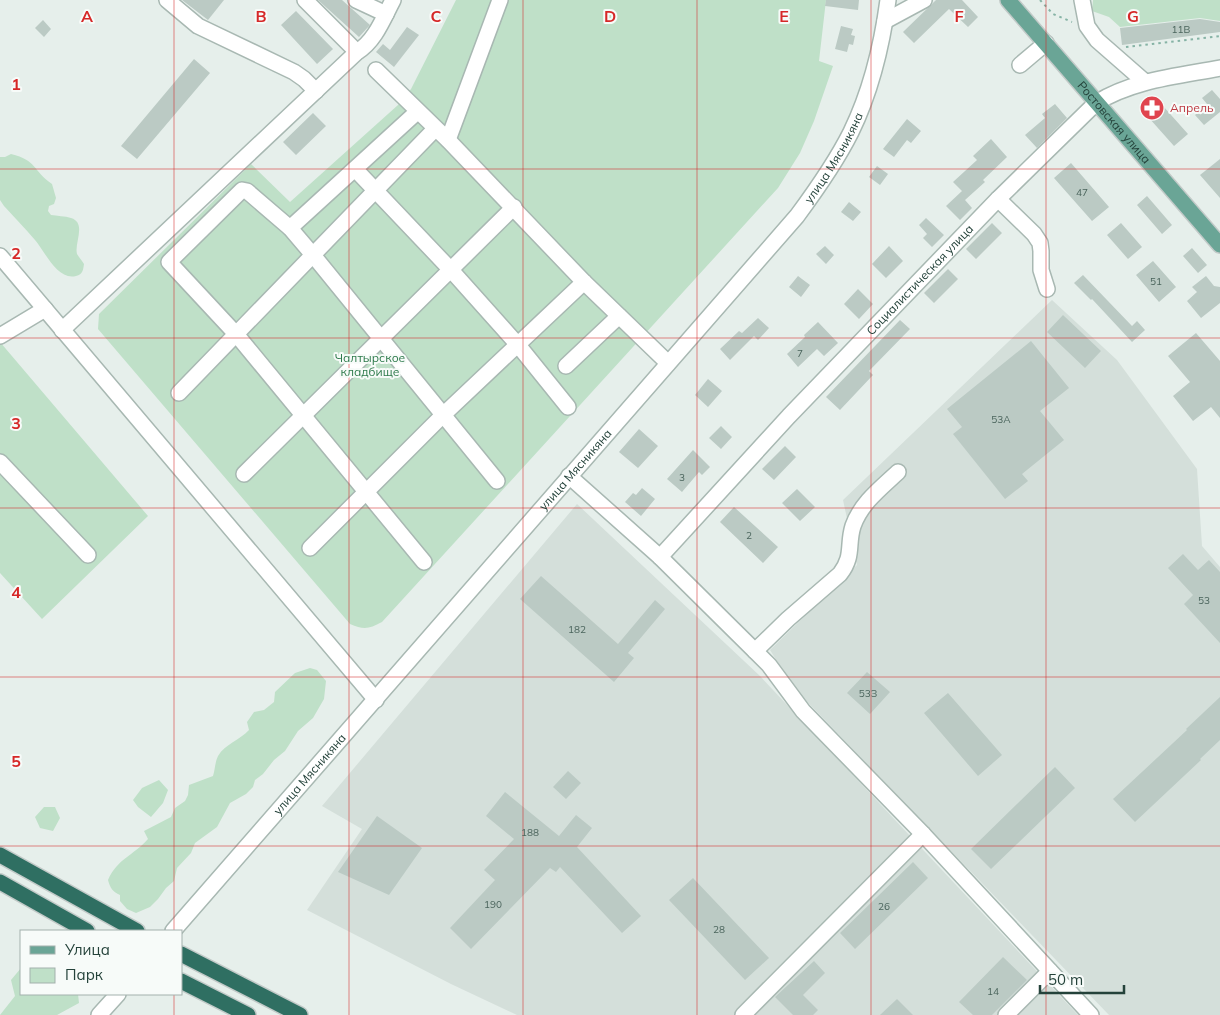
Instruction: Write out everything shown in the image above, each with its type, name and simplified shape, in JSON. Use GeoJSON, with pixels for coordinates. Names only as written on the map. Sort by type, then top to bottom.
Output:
{"type":"FeatureCollection","features":[{"type":"Feature","properties":{"kind":"highway"},"geometry":{"type":"LineString","coordinates":[[0,855],[135,930]]}},
{"type":"Feature","properties":{"kind":"highway"},"geometry":{"type":"LineString","coordinates":[[0,882],[85,930]]}},
{"type":"Feature","properties":{"kind":"highway"},"geometry":{"type":"LineString","coordinates":[[182,955],[300,1015]]}},
{"type":"Feature","properties":{"kind":"highway"},"geometry":{"type":"LineString","coordinates":[[182,982],[248,1015]]}},
{"type":"Feature","properties":{"kind":"main road","name":"Ростовская улица"},"geometry":{"type":"LineString","coordinates":[[1008,0],[1220,244]]}},
{"type":"Feature","properties":{"kind":"street"},"geometry":{"type":"LineString","coordinates":[[167,0],[198,26],[294,72],[316,91]]}},
{"type":"Feature","properties":{"kind":"street"},"geometry":{"type":"LineString","coordinates":[[305,0],[356,52]]}},
{"type":"Feature","properties":{"kind":"street"},"geometry":{"type":"LineString","coordinates":[[62,330],[356,52],[366,46],[390,7],[356,0]]}},
{"type":"Feature","properties":{"kind":"street"},"geometry":{"type":"LineString","coordinates":[[448,140],[500,0]]}},
{"type":"Feature","properties":{"kind":"street","name":"улица Мясникяна"},"geometry":{"type":"LineString","coordinates":[[174,930],[796,216],[836,160],[864,103],[874,73],[888,0]]}},
{"type":"Feature","properties":{"kind":"street"},"geometry":{"type":"LineString","coordinates":[[885,21],[924,0]]}},
{"type":"Feature","properties":{"kind":"street"},"geometry":{"type":"LineString","coordinates":[[1082,0],[1087,26],[1097,40],[1145,82]]}},
{"type":"Feature","properties":{"kind":"street"},"geometry":{"type":"LineString","coordinates":[[1020,65],[1046,43]]}},
{"type":"Feature","properties":{"kind":"street","name":"Социалистическая улица"},"geometry":{"type":"LineString","coordinates":[[660,557],[782,423],[998,199],[1096,103],[1110,94],[1145,82],[1220,68]]}},
{"type":"Feature","properties":{"kind":"street"},"geometry":{"type":"LineString","coordinates":[[376,70],[417,112],[448,140],[584,282],[668,363]]}},
{"type":"Feature","properties":{"kind":"street"},"geometry":{"type":"LineString","coordinates":[[290,228],[417,112]]}},
{"type":"Feature","properties":{"kind":"street"},"geometry":{"type":"LineString","coordinates":[[180,393],[435,129]]}},
{"type":"Feature","properties":{"kind":"street"},"geometry":{"type":"LineString","coordinates":[[355,169],[518,345],[568,407]]}},
{"type":"Feature","properties":{"kind":"street"},"geometry":{"type":"LineString","coordinates":[[424,562],[236,334],[169,262],[242,190],[247,191],[290,228],[382,338],[497,481]]}},
{"type":"Feature","properties":{"kind":"street"},"geometry":{"type":"LineString","coordinates":[[998,199],[1040,242],[1041,270],[1047,290]]}},
{"type":"Feature","properties":{"kind":"street"},"geometry":{"type":"LineString","coordinates":[[244,474],[514,208]]}},
{"type":"Feature","properties":{"kind":"street"},"geometry":{"type":"LineString","coordinates":[[0,256],[376,700]]}},
{"type":"Feature","properties":{"kind":"street"},"geometry":{"type":"LineString","coordinates":[[310,548],[443,415],[584,282]]}},
{"type":"Feature","properties":{"kind":"street"},"geometry":{"type":"LineString","coordinates":[[0,336],[45,309]]}},
{"type":"Feature","properties":{"kind":"street"},"geometry":{"type":"LineString","coordinates":[[566,366],[619,316]]}},
{"type":"Feature","properties":{"kind":"street"},"geometry":{"type":"LineString","coordinates":[[0,462],[88,556]]}},
{"type":"Feature","properties":{"kind":"street"},"geometry":{"type":"LineString","coordinates":[[755,651],[788,619],[840,574],[850,558],[850,540],[857,517],[865,504],[898,472]]}},
{"type":"Feature","properties":{"kind":"street"},"geometry":{"type":"LineString","coordinates":[[569,476],[660,557],[755,651],[777,675],[802,711],[923,834],[1091,1015]]}},
{"type":"Feature","properties":{"kind":"street"},"geometry":{"type":"LineString","coordinates":[[743,1015],[923,834]]}},
{"type":"Feature","properties":{"kind":"street"},"geometry":{"type":"LineString","coordinates":[[1006,1015],[1050,971]]}},
{"type":"Feature","properties":{"kind":"street"},"geometry":{"type":"LineString","coordinates":[[99,1015],[114,998]]}},
{"type":"Feature","properties":{"kind":"path"},"geometry":{"type":"LineString","coordinates":[[1040,0],[1059,18],[1087,26]]}},
{"type":"Feature","properties":{"kind":"path"},"geometry":{"type":"LineString","coordinates":[[1108,50],[1220,36]]}},
{"type":"Feature","properties":{"kind":"shaded area"},"geometry":{"type":"Polygon","coordinates":[[[1052,300],[1117,360],[1197,469],[1202,546],[1220,567],[1220,1015],[1109,1015],[794,688],[770,650],[857,565],[843,500],[1052,300]]]}},
{"type":"Feature","properties":{"kind":"shaded area"},"geometry":{"type":"Polygon","coordinates":[[[577,504],[760,676],[1078,1015],[517,1015],[451,984],[307,910],[362,829],[322,806],[577,504]]]}},
{"type":"Feature","properties":{"kind":"green space","name":"Чалтырское кладбище"},"geometry":{"type":"Polygon","coordinates":[[[456,0],[826,0],[819,61],[833,66],[814,121],[800,153],[778,188],[382,622],[363,628],[350,624],[98,329],[99,314],[251,164],[290,202],[398,105],[411,89],[456,0]]]}},
{"type":"Feature","properties":{"kind":"green space"},"geometry":{"type":"Polygon","coordinates":[[[1093,0],[1220,0],[1220,21],[1200,18],[1120,27],[1109,17],[1092,11],[1093,0]]]}},
{"type":"Feature","properties":{"kind":"green space"},"geometry":{"type":"Polygon","coordinates":[[[11,154],[26,159],[52,184],[56,198],[54,204],[49,206],[48,211],[51,215],[71,218],[78,224],[77,254],[84,264],[80,274],[69,276],[58,270],[0,200],[0,157],[11,154]]]}},
{"type":"Feature","properties":{"kind":"green space"},"geometry":{"type":"Polygon","coordinates":[[[0,342],[148,516],[42,619],[0,573],[0,342]]]}},
{"type":"Feature","properties":{"kind":"green space"},"geometry":{"type":"Polygon","coordinates":[[[310,668],[317,670],[326,681],[324,699],[313,718],[298,731],[285,751],[255,780],[253,787],[246,794],[230,803],[217,827],[195,843],[191,853],[177,868],[174,881],[158,899],[150,907],[136,913],[127,909],[120,901],[120,895],[115,893],[108,880],[116,867],[148,839],[144,831],[171,817],[175,808],[185,801],[189,785],[213,776],[218,756],[225,748],[249,730],[247,722],[254,712],[264,710],[274,702],[275,692],[295,673],[310,668]]]}},
{"type":"Feature","properties":{"kind":"green space"},"geometry":{"type":"Polygon","coordinates":[[[159,780],[168,790],[163,803],[151,817],[138,807],[133,800],[142,788],[159,780]]]}},
{"type":"Feature","properties":{"kind":"green space"},"geometry":{"type":"Polygon","coordinates":[[[44,807],[55,807],[60,818],[53,831],[40,828],[35,817],[44,807]]]}},
{"type":"Feature","properties":{"kind":"green space"},"geometry":{"type":"Polygon","coordinates":[[[20,969],[20,995],[78,995],[79,1003],[57,1015],[0,1015],[15,996],[11,980],[20,969]]]}},
{"type":"Feature","properties":{"kind":"building"},"geometry":{"type":"Polygon","coordinates":[[[182,0],[224,0],[208,20],[182,0]]]}},
{"type":"Feature","properties":{"kind":"building"},"geometry":{"type":"Polygon","coordinates":[[[318,0],[342,0],[370,25],[359,37],[318,0]]]}},
{"type":"Feature","properties":{"kind":"building"},"geometry":{"type":"Polygon","coordinates":[[[826,0],[859,0],[858,10],[825,6],[826,0]]]}},
{"type":"Feature","properties":{"kind":"building"},"geometry":{"type":"Polygon","coordinates":[[[936,0],[962,0],[978,17],[968,27],[949,9],[914,43],[903,32],[936,0]]]}},
{"type":"Feature","properties":{"kind":"building"},"geometry":{"type":"Polygon","coordinates":[[[296,11],[333,49],[317,64],[281,25],[296,11]]]}},
{"type":"Feature","properties":{"kind":"building"},"geometry":{"type":"Polygon","coordinates":[[[1200,19],[1220,22],[1220,32],[1122,45],[1120,28],[1200,19]]]}},
{"type":"Feature","properties":{"kind":"building"},"geometry":{"type":"Polygon","coordinates":[[[43,20],[51,29],[44,37],[35,28],[43,20]]]}},
{"type":"Feature","properties":{"kind":"building"},"geometry":{"type":"Polygon","coordinates":[[[841,26],[853,29],[851,35],[855,36],[853,45],[849,44],[847,52],[835,49],[841,26]]]}},
{"type":"Feature","properties":{"kind":"building"},"geometry":{"type":"Polygon","coordinates":[[[407,27],[419,35],[394,67],[376,52],[383,44],[390,50],[407,27]]]}},
{"type":"Feature","properties":{"kind":"building"},"geometry":{"type":"Polygon","coordinates":[[[194,59],[210,73],[137,159],[121,146],[194,59]]]}},
{"type":"Feature","properties":{"kind":"building"},"geometry":{"type":"Polygon","coordinates":[[[1212,90],[1220,99],[1220,112],[1204,125],[1195,115],[1207,104],[1202,98],[1212,90]]]}},
{"type":"Feature","properties":{"kind":"building"},"geometry":{"type":"Polygon","coordinates":[[[1155,97],[1188,134],[1174,146],[1141,109],[1155,97]]]}},
{"type":"Feature","properties":{"kind":"building"},"geometry":{"type":"Polygon","coordinates":[[[1055,104],[1067,118],[1037,148],[1025,135],[1045,118],[1042,114],[1055,104]]]}},
{"type":"Feature","properties":{"kind":"building"},"geometry":{"type":"Polygon","coordinates":[[[313,113],[326,126],[296,155],[283,142],[313,113]]]}},
{"type":"Feature","properties":{"kind":"building"},"geometry":{"type":"Polygon","coordinates":[[[907,119],[921,131],[911,143],[907,140],[894,157],[883,149],[907,119]]]}},
{"type":"Feature","properties":{"kind":"building"},"geometry":{"type":"Polygon","coordinates":[[[991,139],[1007,157],[983,180],[985,182],[965,200],[972,208],[960,220],[946,206],[962,191],[953,182],[977,160],[973,156],[991,139]]]}},
{"type":"Feature","properties":{"kind":"building"},"geometry":{"type":"Polygon","coordinates":[[[1220,159],[1220,198],[1200,175],[1220,159]]]}},
{"type":"Feature","properties":{"kind":"building"},"geometry":{"type":"Polygon","coordinates":[[[1071,163],[1109,207],[1092,221],[1054,178],[1071,163]]]}},
{"type":"Feature","properties":{"kind":"building"},"geometry":{"type":"Polygon","coordinates":[[[877,166],[888,174],[880,185],[869,177],[877,166]]]}},
{"type":"Feature","properties":{"kind":"building"},"geometry":{"type":"Polygon","coordinates":[[[1147,196],[1172,225],[1162,234],[1137,205],[1147,196]]]}},
{"type":"Feature","properties":{"kind":"building"},"geometry":{"type":"Polygon","coordinates":[[[849,202],[861,212],[853,221],[841,212],[849,202]]]}},
{"type":"Feature","properties":{"kind":"building"},"geometry":{"type":"Polygon","coordinates":[[[926,218],[944,235],[932,247],[923,238],[927,234],[919,225],[926,218]]]}},
{"type":"Feature","properties":{"kind":"building"},"geometry":{"type":"Polygon","coordinates":[[[992,223],[1002,233],[976,259],[966,249],[992,223]]]}},
{"type":"Feature","properties":{"kind":"building"},"geometry":{"type":"Polygon","coordinates":[[[1121,223],[1142,247],[1128,259],[1107,235],[1121,223]]]}},
{"type":"Feature","properties":{"kind":"building"},"geometry":{"type":"Polygon","coordinates":[[[825,246],[834,255],[826,264],[816,254],[825,246]]]}},
{"type":"Feature","properties":{"kind":"building"},"geometry":{"type":"Polygon","coordinates":[[[889,246],[903,261],[886,278],[872,264],[889,246]]]}},
{"type":"Feature","properties":{"kind":"building"},"geometry":{"type":"Polygon","coordinates":[[[1192,248],[1207,265],[1198,273],[1183,256],[1192,248]]]}},
{"type":"Feature","properties":{"kind":"building"},"geometry":{"type":"Polygon","coordinates":[[[1153,261],[1176,287],[1159,302],[1136,275],[1153,261]]]}},
{"type":"Feature","properties":{"kind":"building"},"geometry":{"type":"Polygon","coordinates":[[[948,269],[958,279],[934,303],[924,293],[948,269]]]}},
{"type":"Feature","properties":{"kind":"building"},"geometry":{"type":"Polygon","coordinates":[[[1083,275],[1132,326],[1137,321],[1145,330],[1132,342],[1092,299],[1074,283],[1083,275]]]}},
{"type":"Feature","properties":{"kind":"building"},"geometry":{"type":"Polygon","coordinates":[[[798,276],[810,285],[801,297],[789,287],[798,276]]]}},
{"type":"Feature","properties":{"kind":"building"},"geometry":{"type":"Polygon","coordinates":[[[1206,276],[1214,286],[1220,287],[1220,303],[1201,318],[1187,301],[1197,292],[1192,287],[1206,276]]]}},
{"type":"Feature","properties":{"kind":"building"},"geometry":{"type":"Polygon","coordinates":[[[858,289],[873,304],[859,319],[844,304],[858,289]]]}},
{"type":"Feature","properties":{"kind":"building"},"geometry":{"type":"Polygon","coordinates":[[[1063,315],[1101,351],[1085,368],[1047,332],[1063,315]]]}},
{"type":"Feature","properties":{"kind":"building"},"geometry":{"type":"Polygon","coordinates":[[[758,318],[769,328],[758,340],[754,336],[730,360],[720,349],[739,331],[742,333],[758,318]]]}},
{"type":"Feature","properties":{"kind":"building"},"geometry":{"type":"Polygon","coordinates":[[[900,320],[910,329],[869,371],[873,375],[840,410],[826,397],[900,320]]]}},
{"type":"Feature","properties":{"kind":"building"},"geometry":{"type":"Polygon","coordinates":[[[818,322],[838,343],[824,356],[817,349],[798,367],[787,354],[818,322]]]}},
{"type":"Feature","properties":{"kind":"building"},"geometry":{"type":"Polygon","coordinates":[[[1196,333],[1220,361],[1220,418],[1211,407],[1193,421],[1173,396],[1190,382],[1168,356],[1196,333]]]}},
{"type":"Feature","properties":{"kind":"building"},"geometry":{"type":"Polygon","coordinates":[[[1031,341],[1069,388],[1040,411],[1064,440],[1022,474],[1028,481],[1005,499],[953,434],[962,427],[947,409],[1031,341]]]}},
{"type":"Feature","properties":{"kind":"building"},"geometry":{"type":"Polygon","coordinates":[[[708,379],[722,391],[708,407],[695,395],[708,379]]]}},
{"type":"Feature","properties":{"kind":"building"},"geometry":{"type":"Polygon","coordinates":[[[721,426],[732,437],[721,449],[709,438],[721,426]]]}},
{"type":"Feature","properties":{"kind":"building"},"geometry":{"type":"Polygon","coordinates":[[[639,429],[658,446],[638,468],[619,452],[639,429]]]}},
{"type":"Feature","properties":{"kind":"building"},"geometry":{"type":"Polygon","coordinates":[[[785,446],[796,457],[774,480],[762,469],[785,446]]]}},
{"type":"Feature","properties":{"kind":"building"},"geometry":{"type":"Polygon","coordinates":[[[693,450],[710,467],[702,475],[699,472],[682,492],[667,479],[693,450]]]}},
{"type":"Feature","properties":{"kind":"building"},"geometry":{"type":"Polygon","coordinates":[[[642,488],[655,499],[641,516],[625,502],[633,493],[636,495],[642,488]]]}},
{"type":"Feature","properties":{"kind":"building"},"geometry":{"type":"Polygon","coordinates":[[[797,489],[815,507],[800,521],[782,503],[797,489]]]}},
{"type":"Feature","properties":{"kind":"building"},"geometry":{"type":"Polygon","coordinates":[[[734,507],[778,547],[763,563],[720,522],[734,507]]]}},
{"type":"Feature","properties":{"kind":"building"},"geometry":{"type":"Polygon","coordinates":[[[1183,554],[1198,570],[1209,560],[1220,572],[1220,643],[1184,604],[1193,595],[1168,568],[1183,554]]]}},
{"type":"Feature","properties":{"kind":"building"},"geometry":{"type":"Polygon","coordinates":[[[541,576],[618,644],[655,600],[665,609],[628,653],[634,658],[614,682],[520,599],[541,576]]]}},
{"type":"Feature","properties":{"kind":"building"},"geometry":{"type":"Polygon","coordinates":[[[867,672],[890,692],[870,714],[847,693],[867,672]]]}},
{"type":"Feature","properties":{"kind":"building"},"geometry":{"type":"Polygon","coordinates":[[[948,693],[1002,755],[978,776],[924,713],[948,693]]]}},
{"type":"Feature","properties":{"kind":"building"},"geometry":{"type":"Polygon","coordinates":[[[1220,697],[1220,740],[1135,822],[1113,799],[1220,697]]]}},
{"type":"Feature","properties":{"kind":"building"},"geometry":{"type":"Polygon","coordinates":[[[1055,767],[1075,788],[991,869],[971,849],[1055,767]]]}},
{"type":"Feature","properties":{"kind":"building"},"geometry":{"type":"Polygon","coordinates":[[[568,771],[581,783],[566,799],[553,787],[568,771]]]}},
{"type":"Feature","properties":{"kind":"building"},"geometry":{"type":"Polygon","coordinates":[[[505,792],[559,836],[576,815],[592,828],[577,847],[641,916],[622,933],[560,867],[556,872],[550,868],[471,949],[450,928],[495,880],[484,870],[514,839],[486,816],[505,792]]]}},
{"type":"Feature","properties":{"kind":"building"},"geometry":{"type":"Polygon","coordinates":[[[377,816],[422,848],[389,895],[338,872],[377,816]]]}},
{"type":"Feature","properties":{"kind":"building"},"geometry":{"type":"Polygon","coordinates":[[[913,862],[928,878],[855,949],[840,933],[913,862]]]}},
{"type":"Feature","properties":{"kind":"building"},"geometry":{"type":"Polygon","coordinates":[[[693,878],[769,958],[745,980],[669,900],[693,878]]]}},
{"type":"Feature","properties":{"kind":"building"},"geometry":{"type":"Polygon","coordinates":[[[1003,957],[1027,980],[992,1015],[973,1015],[959,1002],[1003,957]]]}},
{"type":"Feature","properties":{"kind":"building"},"geometry":{"type":"Polygon","coordinates":[[[814,961],[825,973],[803,995],[818,1010],[813,1015],[793,1015],[775,997],[814,961]]]}},
{"type":"Feature","properties":{"kind":"building"},"geometry":{"type":"Polygon","coordinates":[[[897,999],[913,1015],[880,1015],[897,999]]]}},
{"type":"Feature","properties":{"kind":"place","name":"Апрель"},"geometry":{"type":"Point","coordinates":[1152,108]}}]}
